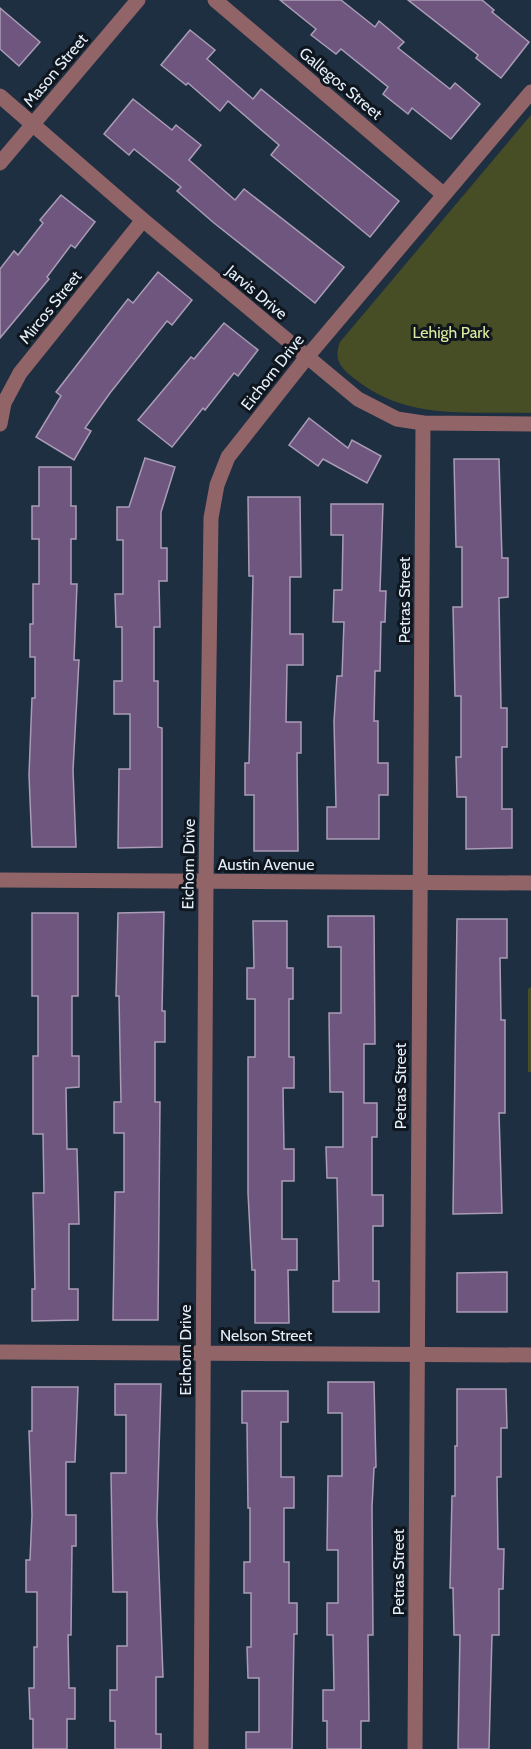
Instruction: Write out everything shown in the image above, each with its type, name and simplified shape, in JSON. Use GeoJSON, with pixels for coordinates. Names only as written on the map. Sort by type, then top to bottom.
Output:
{"type":"FeatureCollection","features":[{"type":"Feature","properties":{"kind":"street","name":"Mason Street"},"geometry":{"type":"LineString","coordinates":[[0,163],[138,0]]}},
{"type":"Feature","properties":{"kind":"street","name":"Gallegos Street"},"geometry":{"type":"LineString","coordinates":[[215,0],[443,194]]}},
{"type":"Feature","properties":{"kind":"street","name":"Eichorn Drive"},"geometry":{"type":"LineString","coordinates":[[201,1749],[206,882],[211,518],[217,485],[228,457],[307,357],[531,92]]}},
{"type":"Feature","properties":{"kind":"street","name":"Jarvis Drive"},"geometry":{"type":"LineString","coordinates":[[0,96],[143,220],[358,399],[397,419],[423,423],[531,424]]}},
{"type":"Feature","properties":{"kind":"street","name":"Mircos Street"},"geometry":{"type":"LineString","coordinates":[[0,424],[4,403],[20,373],[143,220]]}},
{"type":"Feature","properties":{"kind":"street","name":"Petras Street"},"geometry":{"type":"LineString","coordinates":[[415,1749],[423,423]]}},
{"type":"Feature","properties":{"kind":"street","name":"Austin Avenue"},"geometry":{"type":"LineString","coordinates":[[0,880],[531,883]]}},
{"type":"Feature","properties":{"kind":"street","name":"Nelson Street"},"geometry":{"type":"LineString","coordinates":[[0,1352],[531,1354]]}},
{"type":"Feature","properties":{"kind":"green space","name":"Lehigh Park"},"geometry":{"type":"Polygon","coordinates":[[[531,115],[531,413],[439,411],[396,402],[375,392],[342,367],[337,354],[340,342],[531,115]]]}},
{"type":"Feature","properties":{"kind":"green space"},"geometry":{"type":"Polygon","coordinates":[[[531,987],[531,1072],[528,1072],[528,989],[531,987]]]}},
{"type":"Feature","properties":{"kind":"building"},"geometry":{"type":"Polygon","coordinates":[[[280,0],[341,0],[375,27],[379,21],[404,42],[398,48],[450,89],[455,83],[480,104],[451,139],[412,108],[408,114],[383,94],[388,87],[341,49],[336,54],[311,35],[316,29],[280,0]]]}},
{"type":"Feature","properties":{"kind":"building"},"geometry":{"type":"Polygon","coordinates":[[[408,0],[482,0],[494,10],[492,12],[529,42],[501,78],[476,58],[478,55],[408,0]]]}},
{"type":"Feature","properties":{"kind":"building"},"geometry":{"type":"Polygon","coordinates":[[[0,8],[40,42],[19,66],[0,49],[0,8]]]}},
{"type":"Feature","properties":{"kind":"building"},"geometry":{"type":"Polygon","coordinates":[[[190,30],[215,50],[207,59],[253,99],[261,89],[399,201],[370,237],[271,155],[279,145],[228,101],[220,111],[188,83],[186,85],[161,65],[190,30]]]}},
{"type":"Feature","properties":{"kind":"building"},"geometry":{"type":"Polygon","coordinates":[[[133,99],[172,130],[176,125],[201,145],[189,160],[235,200],[244,189],[344,267],[315,303],[214,223],[177,191],[181,187],[134,149],[129,155],[104,134],[133,99]]]}},
{"type":"Feature","properties":{"kind":"building"},"geometry":{"type":"Polygon","coordinates":[[[61,195],[95,222],[75,248],[71,245],[47,277],[49,279],[0,338],[0,269],[14,251],[18,255],[43,223],[40,220],[61,195]]]}},
{"type":"Feature","properties":{"kind":"building"},"geometry":{"type":"Polygon","coordinates":[[[158,272],[192,300],[172,325],[167,321],[110,393],[85,428],[91,431],[74,460],[36,437],[61,396],[56,392],[128,299],[133,303],[158,272]]]}},
{"type":"Feature","properties":{"kind":"building"},"geometry":{"type":"Polygon","coordinates":[[[224,323],[258,350],[238,376],[234,373],[172,447],[138,420],[191,357],[194,359],[224,323]]]}},
{"type":"Feature","properties":{"kind":"building"},"geometry":{"type":"Polygon","coordinates":[[[309,418],[348,448],[352,440],[381,456],[367,483],[323,459],[318,466],[289,445],[309,418]]]}},
{"type":"Feature","properties":{"kind":"building"},"geometry":{"type":"Polygon","coordinates":[[[145,458],[175,467],[161,512],[161,548],[167,548],[167,581],[159,581],[160,627],[154,627],[154,681],[158,681],[158,727],[162,728],[162,847],[118,848],[119,769],[130,769],[130,714],[114,714],[114,681],[122,681],[122,627],[116,627],[115,594],[123,594],[123,540],[117,540],[117,507],[129,507],[145,458]]]}},
{"type":"Feature","properties":{"kind":"building"},"geometry":{"type":"Polygon","coordinates":[[[454,459],[499,459],[502,558],[508,558],[508,597],[499,598],[501,708],[507,708],[507,747],[502,747],[502,809],[512,809],[512,848],[466,849],[466,797],[457,797],[456,757],[461,757],[461,696],[455,696],[453,607],[462,607],[462,547],[456,547],[454,459]]]}},
{"type":"Feature","properties":{"kind":"building"},"geometry":{"type":"Polygon","coordinates":[[[39,467],[71,467],[71,506],[76,506],[76,539],[71,539],[71,584],[77,584],[74,660],[79,660],[73,770],[76,847],[32,847],[29,775],[32,698],[35,698],[35,657],[30,657],[30,624],[33,624],[33,584],[39,584],[39,539],[32,539],[32,506],[39,506],[39,467]]]}},
{"type":"Feature","properties":{"kind":"building"},"geometry":{"type":"Polygon","coordinates":[[[248,497],[300,497],[301,577],[290,577],[290,634],[303,634],[303,665],[287,665],[286,722],[301,722],[301,753],[297,753],[298,851],[254,851],[254,795],[245,795],[245,763],[249,763],[253,576],[249,576],[248,497]]]}},
{"type":"Feature","properties":{"kind":"building"},"geometry":{"type":"Polygon","coordinates":[[[331,504],[383,504],[380,591],[386,591],[385,622],[381,622],[380,671],[375,671],[374,721],[378,721],[378,763],[388,763],[388,795],[379,795],[379,839],[327,839],[327,807],[336,807],[334,721],[337,676],[342,676],[344,622],[333,622],[334,590],[342,590],[343,535],[331,535],[331,504]]]}},
{"type":"Feature","properties":{"kind":"building"},"geometry":{"type":"Polygon","coordinates":[[[164,912],[162,1011],[165,1011],[165,1042],[155,1042],[155,1102],[160,1102],[158,1320],[113,1320],[115,1192],[124,1192],[124,1133],[114,1133],[114,1102],[121,1102],[119,996],[116,996],[118,913],[164,912]]]}},
{"type":"Feature","properties":{"kind":"building"},"geometry":{"type":"Polygon","coordinates":[[[32,913],[78,913],[78,996],[72,996],[72,1056],[79,1056],[79,1087],[66,1088],[67,1149],[77,1149],[79,1224],[69,1224],[69,1289],[78,1289],[78,1320],[32,1321],[32,1289],[35,1289],[33,1193],[44,1193],[43,1134],[33,1134],[33,1056],[38,1056],[38,996],[32,996],[32,913]]]}},
{"type":"Feature","properties":{"kind":"building"},"geometry":{"type":"Polygon","coordinates":[[[328,916],[374,916],[375,1044],[364,1044],[364,1103],[377,1103],[377,1137],[372,1137],[372,1195],[383,1195],[383,1226],[373,1226],[373,1281],[379,1281],[379,1312],[333,1312],[333,1281],[339,1281],[337,1178],[327,1178],[326,1147],[343,1147],[343,1092],[330,1092],[329,1013],[341,1013],[341,947],[328,947],[328,916]]]}},
{"type":"Feature","properties":{"kind":"building"},"geometry":{"type":"Polygon","coordinates":[[[457,919],[507,919],[507,958],[500,958],[501,1020],[505,1020],[505,1113],[499,1113],[502,1213],[453,1214],[457,919]]]}},
{"type":"Feature","properties":{"kind":"building"},"geometry":{"type":"Polygon","coordinates":[[[253,921],[287,921],[287,968],[293,968],[293,999],[289,999],[289,1057],[294,1057],[294,1088],[283,1088],[284,1149],[294,1149],[294,1181],[282,1181],[282,1239],[297,1239],[297,1270],[288,1270],[289,1323],[255,1323],[255,1270],[252,1270],[248,1193],[248,1057],[255,1057],[255,999],[247,999],[247,968],[254,968],[253,921]]]}},
{"type":"Feature","properties":{"kind":"building"},"geometry":{"type":"Polygon","coordinates":[[[507,1272],[507,1312],[457,1312],[457,1273],[507,1272]]]}},
{"type":"Feature","properties":{"kind":"building"},"geometry":{"type":"Polygon","coordinates":[[[328,1382],[374,1382],[376,1467],[374,1468],[372,1507],[373,1635],[368,1635],[369,1721],[361,1721],[361,1749],[327,1749],[327,1721],[323,1721],[323,1690],[334,1690],[333,1635],[327,1635],[327,1603],[338,1603],[338,1550],[327,1550],[328,1476],[342,1476],[342,1413],[328,1413],[328,1382]]]}},
{"type":"Feature","properties":{"kind":"building"},"geometry":{"type":"Polygon","coordinates":[[[115,1384],[161,1384],[157,1518],[163,1677],[156,1677],[156,1734],[161,1734],[161,1749],[115,1749],[115,1721],[110,1721],[110,1690],[117,1690],[117,1646],[127,1646],[127,1592],[113,1592],[111,1473],[126,1473],[126,1415],[115,1415],[115,1384]]]}},
{"type":"Feature","properties":{"kind":"building"},"geometry":{"type":"Polygon","coordinates":[[[32,1387],[78,1387],[75,1462],[66,1462],[66,1515],[76,1515],[76,1546],[72,1546],[71,1635],[68,1635],[69,1688],[75,1688],[75,1719],[67,1719],[67,1749],[33,1749],[33,1719],[30,1719],[29,1688],[34,1688],[34,1647],[37,1647],[37,1592],[26,1592],[26,1560],[30,1560],[32,1515],[29,1431],[32,1431],[32,1387]]]}},
{"type":"Feature","properties":{"kind":"building"},"geometry":{"type":"Polygon","coordinates":[[[457,1389],[506,1389],[507,1428],[501,1428],[501,1477],[497,1477],[498,1549],[504,1549],[503,1589],[499,1589],[499,1635],[492,1635],[489,1749],[458,1749],[460,1635],[454,1635],[453,1588],[450,1588],[452,1496],[455,1496],[455,1446],[457,1446],[457,1389]]]}},
{"type":"Feature","properties":{"kind":"building"},"geometry":{"type":"Polygon","coordinates":[[[242,1391],[288,1391],[288,1422],[281,1422],[281,1477],[294,1477],[294,1508],[284,1508],[284,1562],[289,1562],[289,1603],[297,1603],[297,1634],[294,1634],[292,1749],[246,1749],[246,1732],[259,1732],[259,1678],[248,1678],[247,1647],[251,1647],[251,1593],[244,1593],[244,1562],[250,1562],[250,1508],[248,1508],[247,1423],[242,1423],[242,1391]]]}}]}
